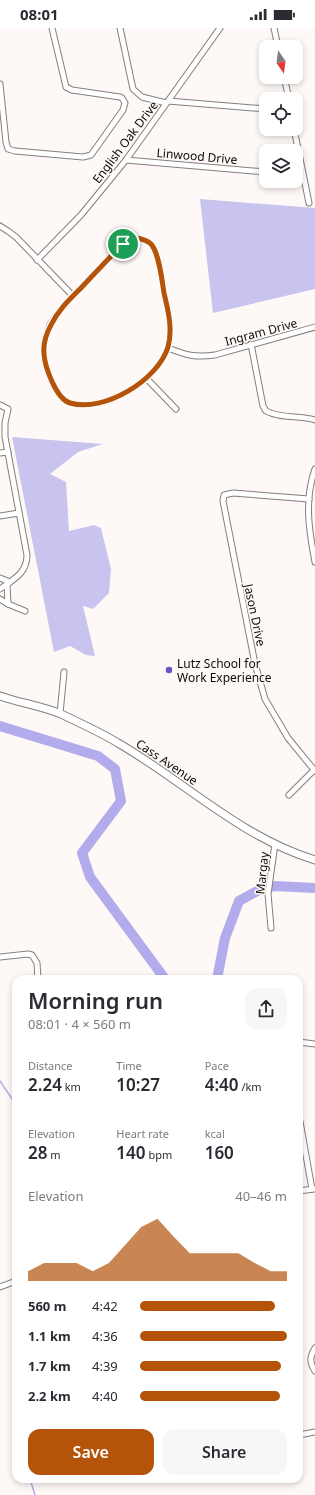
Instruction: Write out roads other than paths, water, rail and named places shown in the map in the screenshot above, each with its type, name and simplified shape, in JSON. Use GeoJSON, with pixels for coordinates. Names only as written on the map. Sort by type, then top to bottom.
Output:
{"type":"FeatureCollection","features":[{"type":"Feature","properties":{"kind":"main road","name":"Cass Avenue"},"geometry":{"type":"LineString","coordinates":[[0,696],[60,714],[119,743],[170,776],[233,821],[275,844],[315,860]]}},
{"type":"Feature","properties":{"kind":"street"},"geometry":{"type":"LineString","coordinates":[[0,84],[8,149],[15,152],[87,157],[94,152],[123,110],[125,104],[124,101],[122,98],[116,96],[72,90],[66,87],[52,28]]}},
{"type":"Feature","properties":{"kind":"street"},"geometry":{"type":"LineString","coordinates":[[120,28],[133,89],[142,97],[167,102],[259,109]]}},
{"type":"Feature","properties":{"kind":"street","name":"English Oak Drive"},"geometry":{"type":"LineString","coordinates":[[37,260],[81,215],[126,160],[220,28]]}},
{"type":"Feature","properties":{"kind":"street"},"geometry":{"type":"LineString","coordinates":[[274,28],[277,40]]}},
{"type":"Feature","properties":{"kind":"street","name":"Linwood Drive"},"geometry":{"type":"LineString","coordinates":[[126,160],[259,171]]}},
{"type":"Feature","properties":{"kind":"street"},"geometry":{"type":"LineString","coordinates":[[303,175],[309,203]]}},
{"type":"Feature","properties":{"kind":"street"},"geometry":{"type":"LineString","coordinates":[[0,226],[12,234],[73,296]]}},
{"type":"Feature","properties":{"kind":"street"},"geometry":{"type":"LineString","coordinates":[[137,238],[144,239],[152,246],[156,255],[169,316],[170,334],[168,348],[159,365],[147,378],[120,394],[98,403],[71,403],[62,398],[52,381],[46,366],[44,354],[45,342],[54,318],[73,296],[126,242],[137,238]]}},
{"type":"Feature","properties":{"kind":"street","name":"Ingram Drive"},"geometry":{"type":"LineString","coordinates":[[168,348],[192,356],[212,355],[315,327]]}},
{"type":"Feature","properties":{"kind":"street"},"geometry":{"type":"LineString","coordinates":[[251,344],[263,406],[266,411],[276,415],[303,417],[315,420]]}},
{"type":"Feature","properties":{"kind":"street"},"geometry":{"type":"LineString","coordinates":[[147,378],[176,409]]}},
{"type":"Feature","properties":{"kind":"street"},"geometry":{"type":"LineString","coordinates":[[0,405],[8,409],[4,427],[26,547],[27,560],[22,572],[0,589]]}},
{"type":"Feature","properties":{"kind":"street"},"geometry":{"type":"LineString","coordinates":[[0,453],[8,452]]}},
{"type":"Feature","properties":{"kind":"street"},"geometry":{"type":"LineString","coordinates":[[315,469],[312,477],[309,499],[309,530],[315,562]]}},
{"type":"Feature","properties":{"kind":"street","name":"Jason Drive"},"geometry":{"type":"LineString","coordinates":[[309,499],[233,492],[224,495],[223,507],[255,664],[263,692],[268,704],[288,738],[314,771]]}},
{"type":"Feature","properties":{"kind":"street"},"geometry":{"type":"LineString","coordinates":[[0,516],[19,513]]}},
{"type":"Feature","properties":{"kind":"street"},"geometry":{"type":"LineString","coordinates":[[0,578],[9,583]]}},
{"type":"Feature","properties":{"kind":"street"},"geometry":{"type":"LineString","coordinates":[[8,604],[9,583]]}},
{"type":"Feature","properties":{"kind":"street"},"geometry":{"type":"LineString","coordinates":[[0,599],[25,611]]}},
{"type":"Feature","properties":{"kind":"street"},"geometry":{"type":"LineString","coordinates":[[60,714],[64,672]]}},
{"type":"Feature","properties":{"kind":"street"},"geometry":{"type":"LineString","coordinates":[[289,795],[314,771]]}},
{"type":"Feature","properties":{"kind":"street","name":"Margay"},"geometry":{"type":"LineString","coordinates":[[271,928],[268,894],[275,844]]}},
{"type":"Feature","properties":{"kind":"street"},"geometry":{"type":"LineString","coordinates":[[0,957],[28,954],[32,955],[37,963],[38,975]]}},
{"type":"Feature","properties":{"kind":"street"},"geometry":{"type":"LineString","coordinates":[[303,1042],[315,1044]]}},
{"type":"Feature","properties":{"kind":"street"},"geometry":{"type":"LineString","coordinates":[[303,1137],[313,1189],[303,1190]]}},
{"type":"Feature","properties":{"kind":"street"},"geometry":{"type":"LineString","coordinates":[[0,1287],[12,1282]]}},
{"type":"Feature","properties":{"kind":"street"},"geometry":{"type":"LineString","coordinates":[[315,1348],[311,1359],[312,1367],[315,1371]]}},
{"type":"Feature","properties":{"kind":"street"},"geometry":{"type":"LineString","coordinates":[[303,1434],[315,1432]]}},
{"type":"Feature","properties":{"kind":"waterway"},"geometry":{"type":"LineString","coordinates":[[0,726],[98,756],[115,769],[121,801],[82,853],[90,877],[162,975]]}},
{"type":"Feature","properties":{"kind":"waterway"},"geometry":{"type":"LineString","coordinates":[[218,975],[225,938],[239,901],[259,890],[275,886],[315,888]]}},
{"type":"Feature","properties":{"kind":"waterway"},"geometry":{"type":"LineString","coordinates":[[0,1081],[12,1099]]}},
{"type":"Feature","properties":{"kind":"waterway"},"geometry":{"type":"LineString","coordinates":[[31,1483],[35,1495]]}},
{"type":"Feature","properties":{"kind":"place","name":"Lutz School for Work Experience"},"geometry":{"type":"Point","coordinates":[169,670]}}]}
